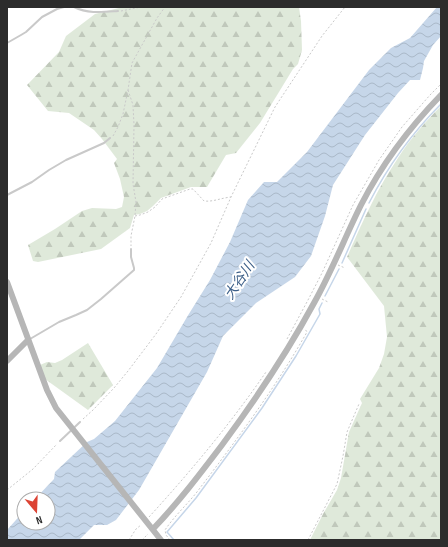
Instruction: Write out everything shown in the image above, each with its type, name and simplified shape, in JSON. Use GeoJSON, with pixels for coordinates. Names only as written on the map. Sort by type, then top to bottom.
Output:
{"type":"FeatureCollection","features":[{"type":"Feature","properties":{"kind":"street"},"geometry":{"type":"LineString","coordinates":[[153,529],[187,491],[233,430],[275,370],[318,297],[362,204],[379,172],[403,139],[428,108],[441,95]]}},
{"type":"Feature","properties":{"kind":"street"},"geometry":{"type":"LineString","coordinates":[[7,282],[28,340],[56,408],[161,540]]}},
{"type":"Feature","properties":{"kind":"street"},"geometry":{"type":"LineString","coordinates":[[7,361],[28,340]]}},
{"type":"Feature","properties":{"kind":"lane"},"geometry":{"type":"LineString","coordinates":[[7,43],[21,36],[42,17],[64,7]]}},
{"type":"Feature","properties":{"kind":"lane"},"geometry":{"type":"LineString","coordinates":[[74,7],[92,12],[118,11]]}},
{"type":"Feature","properties":{"kind":"lane"},"geometry":{"type":"LineString","coordinates":[[7,195],[32,182],[66,160],[104,143],[110,138]]}},
{"type":"Feature","properties":{"kind":"lane"},"geometry":{"type":"LineString","coordinates":[[28,340],[59,322],[83,312],[101,299],[134,270],[131,249]]}},
{"type":"Feature","properties":{"kind":"lane"},"geometry":{"type":"LineString","coordinates":[[60,441],[80,422]]}},
{"type":"Feature","properties":{"kind":"path"},"geometry":{"type":"LineString","coordinates":[[118,11],[140,7]]}},
{"type":"Feature","properties":{"kind":"path"},"geometry":{"type":"LineString","coordinates":[[110,138],[115,134],[118,127],[128,90],[132,63],[157,18],[165,7]]}},
{"type":"Feature","properties":{"kind":"path"},"geometry":{"type":"LineString","coordinates":[[80,422],[93,410],[128,371],[156,334],[181,297],[211,243],[231,197],[275,107],[322,36],[345,7]]}},
{"type":"Feature","properties":{"kind":"path"},"geometry":{"type":"LineString","coordinates":[[286,339],[315,287],[353,205],[378,160],[402,127],[441,84]]}},
{"type":"Feature","properties":{"kind":"path"},"geometry":{"type":"LineString","coordinates":[[128,90],[133,105],[133,184],[136,202],[131,236],[131,249]]}},
{"type":"Feature","properties":{"kind":"path"},"geometry":{"type":"LineString","coordinates":[[135,216],[148,212],[162,199],[190,189],[193,189],[204,201],[231,197]]}},
{"type":"Feature","properties":{"kind":"path"},"geometry":{"type":"LineString","coordinates":[[334,264],[345,268]]}},
{"type":"Feature","properties":{"kind":"path"},"geometry":{"type":"LineString","coordinates":[[318,297],[328,302]]}},
{"type":"Feature","properties":{"kind":"path"},"geometry":{"type":"LineString","coordinates":[[170,540],[166,535],[165,530],[193,498],[263,403],[293,358],[307,332],[301,327]]}},
{"type":"Feature","properties":{"kind":"path"},"geometry":{"type":"LineString","coordinates":[[129,540],[136,529],[205,452],[240,409],[268,369]]}},
{"type":"Feature","properties":{"kind":"path"},"geometry":{"type":"LineString","coordinates":[[308,540],[337,484],[347,432],[359,404]]}},
{"type":"Feature","properties":{"kind":"path"},"geometry":{"type":"LineString","coordinates":[[7,490],[33,470],[60,441]]}},
{"type":"Feature","properties":{"kind":"path"},"geometry":{"type":"LineString","coordinates":[[142,540],[153,529]]}},
{"type":"Feature","properties":{"kind":"green space"},"geometry":{"type":"Polygon","coordinates":[[[123,7],[299,7],[302,50],[298,64],[293,69],[260,123],[236,153],[226,155],[207,187],[191,187],[161,198],[147,211],[134,215],[130,228],[101,249],[38,262],[33,261],[28,245],[82,211],[92,208],[116,209],[122,207],[124,197],[120,179],[114,163],[117,159],[102,139],[94,130],[69,113],[48,111],[27,85],[59,52],[66,36],[95,14],[123,7]]]}},
{"type":"Feature","properties":{"kind":"green space"},"geometry":{"type":"Polygon","coordinates":[[[441,106],[441,540],[310,540],[337,490],[341,478],[349,432],[362,403],[360,399],[379,368],[384,354],[387,337],[384,306],[347,257],[370,206],[390,170],[413,137],[441,106]]]}},
{"type":"Feature","properties":{"kind":"green space"},"geometry":{"type":"Polygon","coordinates":[[[88,343],[113,385],[88,410],[45,379],[40,365],[47,362],[55,363],[62,360],[88,343]]]}},
{"type":"Feature","properties":{"kind":"water","name":"大谷川"},"geometry":{"type":"Polygon","coordinates":[[[437,7],[441,7],[441,36],[433,45],[424,61],[420,80],[410,80],[398,93],[365,135],[333,185],[325,216],[311,256],[295,277],[256,303],[223,336],[207,372],[139,490],[116,520],[107,525],[94,525],[79,540],[7,540],[7,530],[16,520],[16,531],[56,531],[56,491],[43,491],[54,479],[55,472],[87,442],[94,439],[115,421],[157,368],[210,280],[230,242],[248,200],[264,182],[277,182],[307,152],[369,70],[391,48],[410,38],[437,7]]]}},
{"type":"Feature","properties":{"kind":"waterway"},"geometry":{"type":"LineString","coordinates":[[369,203],[401,150],[420,126],[441,104]]}},
{"type":"Feature","properties":{"kind":"waterway"},"geometry":{"type":"LineString","coordinates":[[342,263],[366,209]]}},
{"type":"Feature","properties":{"kind":"waterway"},"geometry":{"type":"LineString","coordinates":[[325,296],[339,269]]}},
{"type":"Feature","properties":{"kind":"waterway"},"geometry":{"type":"LineString","coordinates":[[174,540],[167,532],[196,498],[262,408],[296,356],[320,314],[319,309],[322,303]]}}]}
